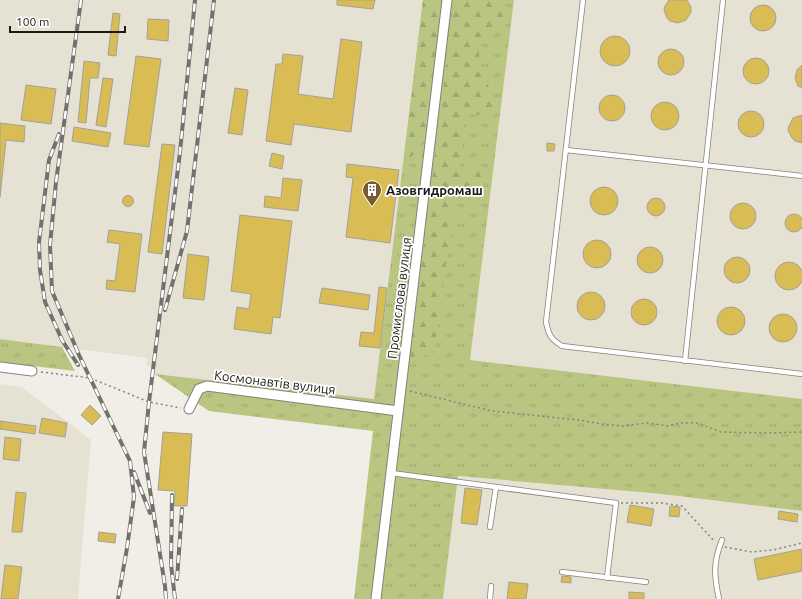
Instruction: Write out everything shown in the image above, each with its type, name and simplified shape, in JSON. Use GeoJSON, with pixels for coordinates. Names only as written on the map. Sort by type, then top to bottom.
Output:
{"type":"FeatureCollection","features":[{"type":"Feature","properties":{"kind":"street","name":"Промислова вулиця"},"geometry":{"type":"LineString","coordinates":[[376,599],[447,0]]}},
{"type":"Feature","properties":{"kind":"street"},"geometry":{"type":"LineString","coordinates":[[0,368],[32,371]]}},
{"type":"Feature","properties":{"kind":"street","name":"Космонавтів вулиця"},"geometry":{"type":"LineString","coordinates":[[189,409],[199,389],[207,386],[398,411]]}},
{"type":"Feature","properties":{"kind":"lane"},"geometry":{"type":"LineString","coordinates":[[583,0],[546,322],[548,334],[554,341],[562,346],[802,374]]}},
{"type":"Feature","properties":{"kind":"lane"},"geometry":{"type":"LineString","coordinates":[[685,361],[723,0]]}},
{"type":"Feature","properties":{"kind":"lane"},"geometry":{"type":"LineString","coordinates":[[566,150],[802,176]]}},
{"type":"Feature","properties":{"kind":"lane"},"geometry":{"type":"LineString","coordinates":[[391,473],[616,503],[607,578]]}},
{"type":"Feature","properties":{"kind":"lane"},"geometry":{"type":"LineString","coordinates":[[490,526],[496,487]]}},
{"type":"Feature","properties":{"kind":"lane"},"geometry":{"type":"LineString","coordinates":[[719,599],[715,578],[715,565],[719,546],[722,540]]}},
{"type":"Feature","properties":{"kind":"lane"},"geometry":{"type":"LineString","coordinates":[[562,572],[646,582]]}},
{"type":"Feature","properties":{"kind":"lane"},"geometry":{"type":"LineString","coordinates":[[490,599],[491,586]]}},
{"type":"Feature","properties":{"kind":"path"},"geometry":{"type":"LineString","coordinates":[[32,371],[90,378],[149,402],[189,409]]}},
{"type":"Feature","properties":{"kind":"path"},"geometry":{"type":"LineString","coordinates":[[401,389],[462,405],[492,411],[579,420],[601,424],[623,426],[647,423],[668,426],[680,423],[697,423],[721,432],[802,432]]}},
{"type":"Feature","properties":{"kind":"path"},"geometry":{"type":"LineString","coordinates":[[616,503],[662,503],[682,506],[719,546],[752,552],[773,550],[802,543]]}},
{"type":"Feature","properties":{"kind":"shaded area"},"geometry":{"type":"Polygon","coordinates":[[[0,0],[423,0],[374,399],[155,374],[156,367],[147,366],[147,358],[0,339],[0,0]]]}},
{"type":"Feature","properties":{"kind":"shaded area"},"geometry":{"type":"Polygon","coordinates":[[[514,0],[802,0],[802,399],[470,360],[514,0]]]}},
{"type":"Feature","properties":{"kind":"shaded area"},"geometry":{"type":"Polygon","coordinates":[[[0,384],[22,387],[91,440],[78,599],[0,599],[0,384]]]}},
{"type":"Feature","properties":{"kind":"shaded area"},"geometry":{"type":"Polygon","coordinates":[[[457,476],[662,494],[802,511],[802,599],[443,599],[457,476]]]}},
{"type":"Feature","properties":{"kind":"green space"},"geometry":{"type":"Polygon","coordinates":[[[423,0],[514,0],[470,360],[802,399],[802,511],[662,494],[458,476],[443,599],[354,599],[373,431],[209,411],[155,374],[374,399],[423,0]]]}},
{"type":"Feature","properties":{"kind":"green space"},"geometry":{"type":"Polygon","coordinates":[[[423,0],[442,0],[426,140],[403,166],[423,0]]]}},
{"type":"Feature","properties":{"kind":"green space"},"geometry":{"type":"Polygon","coordinates":[[[454,0],[506,0],[502,27],[483,29],[478,63],[497,105],[491,115],[467,114],[460,166],[486,171],[480,199],[456,193],[434,353],[410,359],[454,0]]]}},
{"type":"Feature","properties":{"kind":"green space"},"geometry":{"type":"Polygon","coordinates":[[[0,339],[62,347],[75,371],[0,362],[0,339]]]}},
{"type":"Feature","properties":{"kind":"building"},"geometry":{"type":"Polygon","coordinates":[[[337,0],[375,0],[373,9],[337,5],[337,0]]]}},
{"type":"Feature","properties":{"kind":"building"},"geometry":{"type":"Polygon","coordinates":[[[669,0],[687,0],[691,7],[691,12],[686,20],[678,23],[670,21],[667,18],[664,10],[669,0]]]}},
{"type":"Feature","properties":{"kind":"building"},"geometry":{"type":"Polygon","coordinates":[[[763,5],[773,8],[776,18],[773,28],[763,31],[753,28],[750,18],[753,8],[763,5]]]}},
{"type":"Feature","properties":{"kind":"building"},"geometry":{"type":"Polygon","coordinates":[[[113,13],[120,14],[116,56],[108,55],[113,13]]]}},
{"type":"Feature","properties":{"kind":"building"},"geometry":{"type":"Polygon","coordinates":[[[148,19],[169,20],[168,41],[147,39],[148,19]]]}},
{"type":"Feature","properties":{"kind":"building"},"geometry":{"type":"Polygon","coordinates":[[[615,36],[626,40],[630,51],[626,62],[615,66],[604,62],[600,51],[604,40],[615,36]]]}},
{"type":"Feature","properties":{"kind":"building"},"geometry":{"type":"Polygon","coordinates":[[[341,39],[362,42],[351,132],[294,124],[291,145],[266,141],[276,64],[282,64],[283,54],[303,56],[298,94],[333,99],[341,39]]]}},
{"type":"Feature","properties":{"kind":"building"},"geometry":{"type":"Polygon","coordinates":[[[671,49],[680,53],[684,62],[680,71],[671,75],[662,71],[658,62],[662,53],[671,49]]]}},
{"type":"Feature","properties":{"kind":"building"},"geometry":{"type":"Polygon","coordinates":[[[136,56],[161,59],[149,147],[124,144],[136,56]]]}},
{"type":"Feature","properties":{"kind":"building"},"geometry":{"type":"Polygon","coordinates":[[[756,58],[765,62],[769,71],[765,80],[756,84],[747,80],[743,71],[747,62],[756,58]]]}},
{"type":"Feature","properties":{"kind":"building"},"geometry":{"type":"Polygon","coordinates":[[[84,61],[100,63],[98,78],[90,78],[86,123],[78,122],[84,61]]]}},
{"type":"Feature","properties":{"kind":"building"},"geometry":{"type":"Polygon","coordinates":[[[802,65],[802,88],[798,86],[795,78],[797,70],[802,65]]]}},
{"type":"Feature","properties":{"kind":"building"},"geometry":{"type":"Polygon","coordinates":[[[103,78],[113,79],[106,127],[96,125],[103,78]]]}},
{"type":"Feature","properties":{"kind":"building"},"geometry":{"type":"Polygon","coordinates":[[[26,85],[56,89],[51,124],[21,120],[26,85]]]}},
{"type":"Feature","properties":{"kind":"building"},"geometry":{"type":"Polygon","coordinates":[[[235,88],[248,90],[242,135],[228,133],[235,88]]]}},
{"type":"Feature","properties":{"kind":"building"},"geometry":{"type":"Polygon","coordinates":[[[612,95],[621,99],[625,108],[621,117],[612,121],[603,117],[599,108],[603,99],[612,95]]]}},
{"type":"Feature","properties":{"kind":"building"},"geometry":{"type":"Polygon","coordinates":[[[665,102],[675,106],[679,116],[675,126],[665,130],[655,126],[651,116],[655,106],[665,102]]]}},
{"type":"Feature","properties":{"kind":"building"},"geometry":{"type":"Polygon","coordinates":[[[751,111],[761,114],[764,124],[761,134],[751,137],[741,134],[738,124],[741,114],[751,111]]]}},
{"type":"Feature","properties":{"kind":"building"},"geometry":{"type":"Polygon","coordinates":[[[802,115],[802,143],[795,141],[788,130],[793,118],[802,115]]]}},
{"type":"Feature","properties":{"kind":"building"},"geometry":{"type":"Polygon","coordinates":[[[0,123],[25,126],[24,142],[6,140],[0,197],[0,123]]]}},
{"type":"Feature","properties":{"kind":"building"},"geometry":{"type":"Polygon","coordinates":[[[74,127],[111,133],[108,147],[72,141],[74,127]]]}},
{"type":"Feature","properties":{"kind":"building"},"geometry":{"type":"Polygon","coordinates":[[[547,143],[555,144],[554,151],[547,151],[547,143]]]}},
{"type":"Feature","properties":{"kind":"building"},"geometry":{"type":"Polygon","coordinates":[[[162,144],[175,145],[162,254],[148,252],[162,144]]]}},
{"type":"Feature","properties":{"kind":"building"},"geometry":{"type":"Polygon","coordinates":[[[272,153],[284,156],[282,169],[269,166],[272,153]]]}},
{"type":"Feature","properties":{"kind":"building","name":"Азовгидромаш"},"geometry":{"type":"Polygon","coordinates":[[[347,164],[399,170],[390,243],[346,237],[353,178],[346,177],[347,164]]]}},
{"type":"Feature","properties":{"kind":"building"},"geometry":{"type":"Polygon","coordinates":[[[283,178],[302,180],[298,211],[264,207],[265,196],[281,198],[283,178]]]}},
{"type":"Feature","properties":{"kind":"building"},"geometry":{"type":"Polygon","coordinates":[[[604,187],[614,191],[618,201],[614,211],[604,215],[594,211],[590,201],[594,191],[604,187]]]}},
{"type":"Feature","properties":{"kind":"building"},"geometry":{"type":"Polygon","coordinates":[[[128,195],[132,197],[134,201],[132,205],[128,207],[124,205],[122,201],[124,197],[128,195]]]}},
{"type":"Feature","properties":{"kind":"building"},"geometry":{"type":"Polygon","coordinates":[[[656,198],[662,201],[665,207],[662,213],[656,216],[650,213],[647,207],[650,201],[656,198]]]}},
{"type":"Feature","properties":{"kind":"building"},"geometry":{"type":"Polygon","coordinates":[[[743,203],[752,207],[756,216],[752,225],[743,229],[734,225],[730,216],[734,207],[743,203]]]}},
{"type":"Feature","properties":{"kind":"building"},"geometry":{"type":"Polygon","coordinates":[[[794,214],[800,217],[803,223],[800,229],[794,232],[788,229],[785,223],[788,217],[794,214]]]}},
{"type":"Feature","properties":{"kind":"building"},"geometry":{"type":"Polygon","coordinates":[[[240,215],[292,221],[280,318],[273,317],[271,334],[234,329],[237,307],[249,309],[251,294],[231,291],[240,215]]]}},
{"type":"Feature","properties":{"kind":"building"},"geometry":{"type":"Polygon","coordinates":[[[109,230],[142,234],[135,292],[106,289],[107,280],[115,281],[120,244],[107,242],[109,230]]]}},
{"type":"Feature","properties":{"kind":"building"},"geometry":{"type":"Polygon","coordinates":[[[597,240],[607,244],[611,254],[607,264],[597,268],[587,264],[583,254],[587,244],[597,240]]]}},
{"type":"Feature","properties":{"kind":"building"},"geometry":{"type":"Polygon","coordinates":[[[650,247],[659,251],[663,260],[659,269],[650,273],[641,269],[637,260],[641,251],[650,247]]]}},
{"type":"Feature","properties":{"kind":"building"},"geometry":{"type":"Polygon","coordinates":[[[188,254],[209,257],[204,300],[183,298],[188,254]]]}},
{"type":"Feature","properties":{"kind":"building"},"geometry":{"type":"Polygon","coordinates":[[[737,257],[746,261],[750,270],[746,279],[737,283],[728,279],[724,270],[728,261],[737,257]]]}},
{"type":"Feature","properties":{"kind":"building"},"geometry":{"type":"Polygon","coordinates":[[[789,262],[799,266],[803,276],[799,286],[789,290],[779,286],[775,276],[779,266],[789,262]]]}},
{"type":"Feature","properties":{"kind":"building"},"geometry":{"type":"Polygon","coordinates":[[[379,287],[387,288],[380,348],[359,346],[361,332],[374,333],[379,287]]]}},
{"type":"Feature","properties":{"kind":"building"},"geometry":{"type":"Polygon","coordinates":[[[322,288],[370,295],[368,310],[319,303],[322,288]]]}},
{"type":"Feature","properties":{"kind":"building"},"geometry":{"type":"Polygon","coordinates":[[[591,292],[601,296],[605,306],[601,316],[591,320],[581,316],[577,306],[581,296],[591,292]]]}},
{"type":"Feature","properties":{"kind":"building"},"geometry":{"type":"Polygon","coordinates":[[[644,299],[653,303],[657,312],[653,321],[644,325],[635,321],[631,312],[635,303],[644,299]]]}},
{"type":"Feature","properties":{"kind":"building"},"geometry":{"type":"Polygon","coordinates":[[[731,307],[741,311],[745,321],[741,331],[731,335],[721,331],[717,321],[721,311],[731,307]]]}},
{"type":"Feature","properties":{"kind":"building"},"geometry":{"type":"Polygon","coordinates":[[[783,314],[793,318],[797,328],[793,338],[783,342],[773,338],[769,328],[773,318],[783,314]]]}},
{"type":"Feature","properties":{"kind":"building"},"geometry":{"type":"Polygon","coordinates":[[[90,405],[101,416],[92,425],[81,415],[90,405]]]}},
{"type":"Feature","properties":{"kind":"building"},"geometry":{"type":"Polygon","coordinates":[[[42,418],[67,423],[65,437],[39,433],[42,418]]]}},
{"type":"Feature","properties":{"kind":"building"},"geometry":{"type":"Polygon","coordinates":[[[0,421],[36,426],[35,434],[0,429],[0,421]]]}},
{"type":"Feature","properties":{"kind":"building"},"geometry":{"type":"Polygon","coordinates":[[[163,432],[192,434],[187,506],[174,506],[175,491],[158,490],[163,432]]]}},
{"type":"Feature","properties":{"kind":"building"},"geometry":{"type":"Polygon","coordinates":[[[5,437],[21,439],[19,461],[3,459],[5,437]]]}},
{"type":"Feature","properties":{"kind":"building"},"geometry":{"type":"Polygon","coordinates":[[[465,488],[482,490],[477,525],[461,523],[465,488]]]}},
{"type":"Feature","properties":{"kind":"building"},"geometry":{"type":"Polygon","coordinates":[[[16,492],[26,493],[22,532],[12,532],[16,492]]]}},
{"type":"Feature","properties":{"kind":"building"},"geometry":{"type":"Polygon","coordinates":[[[630,505],[654,509],[651,526],[627,522],[630,505]]]}},
{"type":"Feature","properties":{"kind":"building"},"geometry":{"type":"Polygon","coordinates":[[[670,506],[680,507],[679,517],[669,516],[670,506]]]}},
{"type":"Feature","properties":{"kind":"building"},"geometry":{"type":"Polygon","coordinates":[[[779,511],[798,514],[797,522],[778,519],[779,511]]]}},
{"type":"Feature","properties":{"kind":"building"},"geometry":{"type":"Polygon","coordinates":[[[99,532],[116,534],[115,543],[98,541],[99,532]]]}},
{"type":"Feature","properties":{"kind":"building"},"geometry":{"type":"Polygon","coordinates":[[[802,549],[802,571],[758,580],[754,559],[802,549]]]}},
{"type":"Feature","properties":{"kind":"building"},"geometry":{"type":"Polygon","coordinates":[[[5,565],[22,567],[18,599],[1,599],[5,565]]]}},
{"type":"Feature","properties":{"kind":"building"},"geometry":{"type":"Polygon","coordinates":[[[562,576],[571,577],[571,583],[561,582],[562,576]]]}},
{"type":"Feature","properties":{"kind":"building"},"geometry":{"type":"Polygon","coordinates":[[[509,582],[528,584],[526,599],[507,599],[509,582]]]}},
{"type":"Feature","properties":{"kind":"building"},"geometry":{"type":"Polygon","coordinates":[[[629,592],[644,593],[644,599],[629,599],[629,592]]]}},
{"type":"Feature","properties":{"kind":"railway"},"geometry":{"type":"LineString","coordinates":[[81,0],[56,182],[50,245],[52,291],[79,355],[130,461],[134,497],[118,599]]}},
{"type":"Feature","properties":{"kind":"railway"},"geometry":{"type":"LineString","coordinates":[[166,599],[144,452],[180,152],[195,0]]}},
{"type":"Feature","properties":{"kind":"railway"},"geometry":{"type":"LineString","coordinates":[[165,310],[187,231],[214,0]]}},
{"type":"Feature","properties":{"kind":"railway"},"geometry":{"type":"LineString","coordinates":[[59,134],[49,160],[39,242],[40,270],[45,302],[62,340],[78,365]]}},
{"type":"Feature","properties":{"kind":"railway"},"geometry":{"type":"LineString","coordinates":[[134,472],[150,513]]}},
{"type":"Feature","properties":{"kind":"railway"},"geometry":{"type":"LineString","coordinates":[[172,495],[171,564],[175,599]]}},
{"type":"Feature","properties":{"kind":"railway"},"geometry":{"type":"LineString","coordinates":[[177,579],[182,509]]}},
{"type":"Feature","properties":{"kind":"place","name":"Азовгидромаш"},"geometry":{"type":"Point","coordinates":[372,207]}}]}
